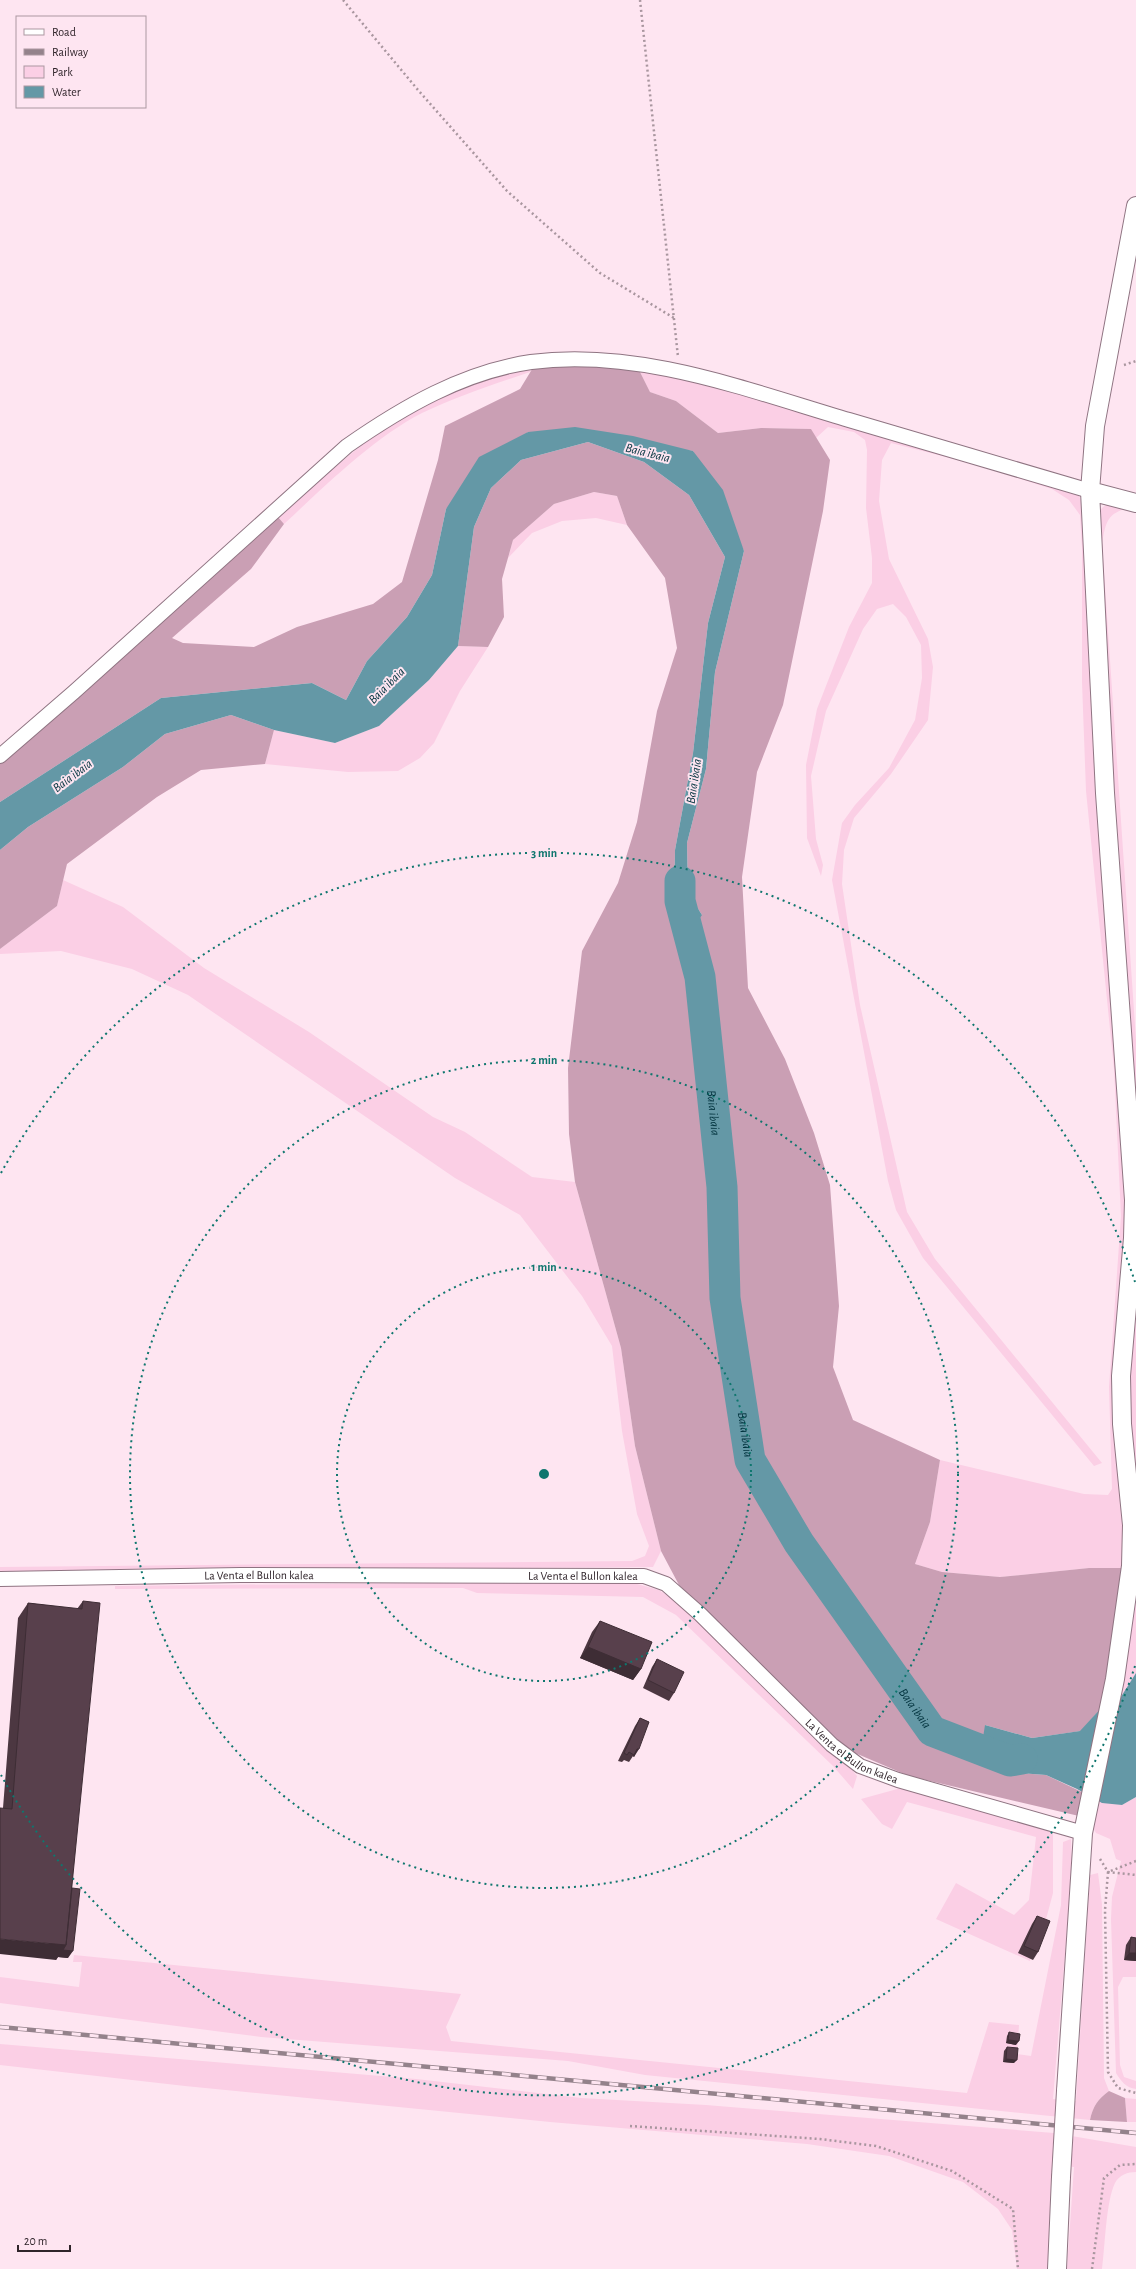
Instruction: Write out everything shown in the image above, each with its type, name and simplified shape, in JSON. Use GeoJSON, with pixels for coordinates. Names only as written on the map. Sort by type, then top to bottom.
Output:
{"type":"FeatureCollection","features":[{"type":"Feature","properties":{"kind":"street"},"geometry":{"type":"LineString","coordinates":[[1057,2269],[1066,2091],[1083,1833],[1115,1679],[1131,1566],[1132,1525],[1122,1424],[1121,1376],[1133,1238],[1134,1200],[1105,793],[1090,491],[1095,426],[1136,206]]}},
{"type":"Feature","properties":{"kind":"street"},"geometry":{"type":"LineString","coordinates":[[0,756],[74,692],[347,446],[387,418],[422,398],[462,381],[492,371],[530,363],[586,358],[614,361],[680,373],[774,398],[1090,491],[1136,503]]}},
{"type":"Feature","properties":{"kind":"street","name":"La Venta el Bullon kalea"},"geometry":{"type":"LineString","coordinates":[[0,1579],[240,1575],[644,1576],[666,1584],[700,1614],[832,1745],[860,1766],[905,1782],[1083,1833]]}},
{"type":"Feature","properties":{"kind":"path"},"geometry":{"type":"LineString","coordinates":[[343,0],[418,90],[506,191],[600,273],[674,318]]}},
{"type":"Feature","properties":{"kind":"path"},"geometry":{"type":"LineString","coordinates":[[640,0],[680,373]]}},
{"type":"Feature","properties":{"kind":"path"},"geometry":{"type":"LineString","coordinates":[[1083,1833],[1108,1872],[1105,1910],[1108,2072],[1118,2088],[1136,2093]]}},
{"type":"Feature","properties":{"kind":"path"},"geometry":{"type":"LineString","coordinates":[[1108,1872],[1136,1861]]}},
{"type":"Feature","properties":{"kind":"path"},"geometry":{"type":"LineString","coordinates":[[1108,1872],[1136,1875]]}},
{"type":"Feature","properties":{"kind":"path"},"geometry":{"type":"LineString","coordinates":[[630,2126],[820,2139],[876,2146],[952,2171],[1013,2209],[1018,2269]]}},
{"type":"Feature","properties":{"kind":"path"},"geometry":{"type":"LineString","coordinates":[[1092,2269],[1104,2178],[1120,2165],[1136,2164]]}},
{"type":"Feature","properties":{"kind":"green space"},"geometry":{"type":"Polygon","coordinates":[[[534,366],[530,372],[448,402],[422,413],[404,423],[367,449],[332,479],[284,524],[278,517],[373,436],[406,413],[452,390],[485,379],[534,366]]]}},
{"type":"Feature","properties":{"kind":"green space"},"geometry":{"type":"Polygon","coordinates":[[[637,366],[864,429],[1078,494],[1086,511],[1088,646],[1127,1223],[1123,1568],[1089,1568],[1000,1577],[942,1572],[915,1564],[930,1522],[940,1460],[1084,1494],[1108,1495],[1112,1489],[1109,1387],[1121,1216],[1114,1069],[1086,791],[1082,682],[1082,548],[1080,515],[1069,500],[1052,489],[974,464],[891,443],[882,460],[879,501],[889,559],[928,639],[933,667],[928,720],[891,774],[854,818],[844,850],[842,884],[860,1005],[907,1212],[935,1259],[1102,1463],[1094,1466],[923,1258],[896,1210],[888,1181],[832,880],[842,823],[855,805],[889,768],[915,720],[922,678],[921,645],[906,617],[893,604],[877,609],[863,629],[826,711],[811,776],[816,839],[823,865],[821,876],[807,838],[806,765],[817,709],[849,627],[872,583],[872,558],[866,508],[867,450],[865,440],[854,432],[828,427],[816,438],[810,429],[761,428],[718,433],[676,401],[650,392],[637,366]]]}},
{"type":"Feature","properties":{"kind":"green space"},"geometry":{"type":"Polygon","coordinates":[[[594,492],[617,496],[627,525],[596,518],[562,521],[532,533],[508,558],[513,540],[554,504],[594,492]]]}},
{"type":"Feature","properties":{"kind":"green space"},"geometry":{"type":"Polygon","coordinates":[[[1112,502],[1129,508],[1112,516],[1106,524],[1102,543],[1136,1040],[1136,1097],[1104,642],[1097,514],[1103,507],[1112,502]]]}},
{"type":"Feature","properties":{"kind":"green space"},"geometry":{"type":"Polygon","coordinates":[[[458,646],[488,647],[460,691],[434,743],[420,758],[398,771],[348,772],[265,764],[274,730],[335,743],[379,726],[429,680],[458,646]]]}},
{"type":"Feature","properties":{"kind":"green space"},"geometry":{"type":"Polygon","coordinates":[[[63,880],[123,907],[204,968],[309,1032],[433,1117],[465,1132],[532,1177],[575,1182],[621,1348],[635,1446],[661,1551],[653,1567],[0,1572],[0,1567],[632,1561],[645,1556],[649,1546],[637,1514],[622,1431],[612,1346],[582,1296],[520,1215],[455,1178],[188,995],[132,969],[61,951],[0,954],[0,949],[57,906],[63,880]]]}},
{"type":"Feature","properties":{"kind":"green space"},"geometry":{"type":"Polygon","coordinates":[[[1136,1297],[1136,1488],[1127,1393],[1136,1297]]]}},
{"type":"Feature","properties":{"kind":"green space"},"geometry":{"type":"Polygon","coordinates":[[[626,1581],[659,1590],[679,1603],[816,1741],[852,1770],[857,1776],[853,1789],[833,1766],[676,1615],[643,1597],[477,1593],[463,1588],[115,1589],[115,1586],[626,1581]]]}},
{"type":"Feature","properties":{"kind":"green space"},"geometry":{"type":"Polygon","coordinates":[[[1136,1584],[1136,1673],[1117,1703],[1116,1612],[1134,1615],[1136,1584]]]}},
{"type":"Feature","properties":{"kind":"green space"},"geometry":{"type":"Polygon","coordinates":[[[901,1788],[1053,1826],[1053,1893],[1045,1923],[1030,1961],[936,1919],[956,1883],[1014,1915],[1029,1900],[1036,1837],[907,1802],[892,1829],[882,1824],[861,1799],[901,1788]]]}},
{"type":"Feature","properties":{"kind":"green space"},"geometry":{"type":"Polygon","coordinates":[[[1136,1797],[1136,1977],[1123,1977],[1118,1987],[1120,2065],[1124,2077],[1136,2081],[1136,2089],[1127,2086],[1116,2073],[1111,1919],[1112,1897],[1121,1861],[1116,1859],[1110,1839],[1096,1833],[1091,1824],[1096,1800],[1122,1805],[1136,1797]]]}},
{"type":"Feature","properties":{"kind":"green space"},"geometry":{"type":"Polygon","coordinates":[[[1071,1839],[1072,1869],[1053,2099],[1076,2101],[1090,1875],[1098,1873],[1102,1904],[1104,2078],[1109,2091],[1096,2103],[1090,2120],[645,2075],[568,2061],[261,2037],[0,2003],[0,1977],[79,1987],[82,1962],[73,1962],[74,1955],[461,1994],[446,2027],[451,2041],[967,2093],[989,2022],[1019,2025],[1017,2054],[1031,2056],[1061,1905],[1063,1842],[1071,1839]]]}},
{"type":"Feature","properties":{"kind":"green space"},"geometry":{"type":"Polygon","coordinates":[[[0,2044],[416,2079],[581,2098],[706,2105],[1054,2133],[1136,2147],[1136,2172],[1127,2173],[1121,2176],[1115,2183],[1112,2191],[1108,2212],[1102,2269],[1067,2269],[1074,2167],[1052,2165],[1050,2269],[1017,2269],[1012,2230],[998,2209],[963,2182],[889,2156],[807,2144],[550,2122],[185,2086],[0,2065],[0,2044]]]}},
{"type":"Feature","properties":{"kind":"green space"},"geometry":{"type":"Polygon","coordinates":[[[1125,2098],[1136,2099],[1136,2122],[1127,2122],[1125,2098]]]}},
{"type":"Feature","properties":{"kind":"shaded area"},"geometry":{"type":"Polygon","coordinates":[[[534,366],[637,366],[650,392],[676,401],[718,433],[761,428],[811,429],[830,460],[823,511],[783,705],[757,772],[742,877],[748,988],[785,1059],[814,1133],[830,1185],[839,1306],[833,1367],[853,1420],[940,1460],[930,1522],[915,1564],[942,1572],[1000,1577],[1089,1568],[1123,1568],[1102,1707],[1081,1731],[1032,1738],[985,1725],[1005,1772],[1046,1775],[1084,1793],[1079,1816],[909,1776],[848,1750],[679,1585],[661,1551],[635,1446],[621,1348],[575,1182],[569,1134],[568,1068],[582,951],[618,883],[637,822],[657,711],[677,648],[665,578],[627,525],[617,496],[594,492],[554,504],[513,540],[502,579],[504,617],[488,647],[458,646],[474,527],[491,488],[521,460],[588,442],[644,462],[689,495],[725,557],[708,623],[693,753],[675,850],[674,915],[702,915],[688,893],[687,843],[706,769],[715,672],[744,551],[693,451],[528,432],[446,509],[432,575],[407,617],[367,661],[346,700],[312,683],[161,698],[0,802],[0,762],[278,517],[284,524],[251,569],[172,638],[183,643],[254,647],[297,627],[373,604],[402,582],[438,460],[445,426],[520,389],[534,366]]]}},
{"type":"Feature","properties":{"kind":"shaded area"},"geometry":{"type":"Polygon","coordinates":[[[231,715],[274,730],[265,764],[201,770],[157,797],[67,864],[57,906],[0,949],[0,850],[28,827],[123,767],[165,734],[231,715]]]}},
{"type":"Feature","properties":{"kind":"shaded area"},"geometry":{"type":"Polygon","coordinates":[[[1109,2091],[1125,2098],[1127,2122],[1090,2120],[1096,2103],[1109,2091]]]}},
{"type":"Feature","properties":{"kind":"water"},"geometry":{"type":"Polygon","coordinates":[[[575,427],[633,436],[693,451],[723,490],[744,551],[715,672],[706,769],[687,843],[688,893],[702,915],[693,928],[674,915],[675,850],[693,753],[708,623],[725,557],[689,495],[644,462],[588,442],[521,460],[491,488],[474,527],[458,646],[429,680],[379,726],[335,743],[274,730],[231,715],[165,734],[123,767],[28,827],[0,850],[0,802],[161,698],[312,683],[346,700],[367,661],[407,617],[432,575],[446,509],[479,457],[528,432],[575,427]]]}},
{"type":"Feature","properties":{"kind":"water"},"geometry":{"type":"Polygon","coordinates":[[[1136,1673],[1136,1797],[1122,1805],[1102,1803],[1077,1789],[1046,1775],[1005,1772],[979,1763],[985,1725],[1032,1738],[1080,1731],[1102,1707],[1117,1703],[1136,1673]]]}},
{"type":"Feature","properties":{"kind":"building"},"geometry":{"type":"Polygon","coordinates":[[[83,1601],[100,1603],[66,1945],[0,1939],[0,1808],[12,1809],[28,1603],[82,1609],[83,1601]]]}},
{"type":"Feature","properties":{"kind":"building"},"geometry":{"type":"Polygon","coordinates":[[[600,1621],[652,1642],[641,1669],[588,1647],[600,1621]]]}},
{"type":"Feature","properties":{"kind":"building"},"geometry":{"type":"Polygon","coordinates":[[[657,1659],[684,1672],[674,1693],[648,1680],[657,1659]]]}},
{"type":"Feature","properties":{"kind":"building"},"geometry":{"type":"Polygon","coordinates":[[[640,1718],[649,1722],[639,1749],[637,1749],[634,1755],[629,1752],[627,1755],[624,1753],[640,1718]]]}},
{"type":"Feature","properties":{"kind":"building"},"geometry":{"type":"Polygon","coordinates":[[[72,1888],[80,1889],[73,1951],[63,1950],[66,1945],[72,1888]]]}},
{"type":"Feature","properties":{"kind":"building"},"geometry":{"type":"Polygon","coordinates":[[[1037,1916],[1050,1921],[1038,1952],[1024,1946],[1037,1916]]]}},
{"type":"Feature","properties":{"kind":"building"},"geometry":{"type":"Polygon","coordinates":[[[1131,1937],[1136,1938],[1136,1953],[1129,1953],[1131,1937]]]}},
{"type":"Feature","properties":{"kind":"building"},"geometry":{"type":"Polygon","coordinates":[[[1009,2032],[1020,2034],[1019,2041],[1008,2040],[1009,2032]]]}},
{"type":"Feature","properties":{"kind":"building"},"geometry":{"type":"Polygon","coordinates":[[[1007,2047],[1018,2048],[1017,2060],[1006,2059],[1007,2047]]]}},
{"type":"Feature","properties":{"kind":"waterway","name":"Baia ibaia"},"geometry":{"type":"LineString","coordinates":[[680,881],[680,901],[700,977],[722,1187],[725,1298],[750,1460],[799,1543],[932,1731],[1010,1761],[1022,1759]]}},
{"type":"Feature","properties":{"kind":"railway"},"geometry":{"type":"LineString","coordinates":[[0,2027],[1136,2133]]}}]}
